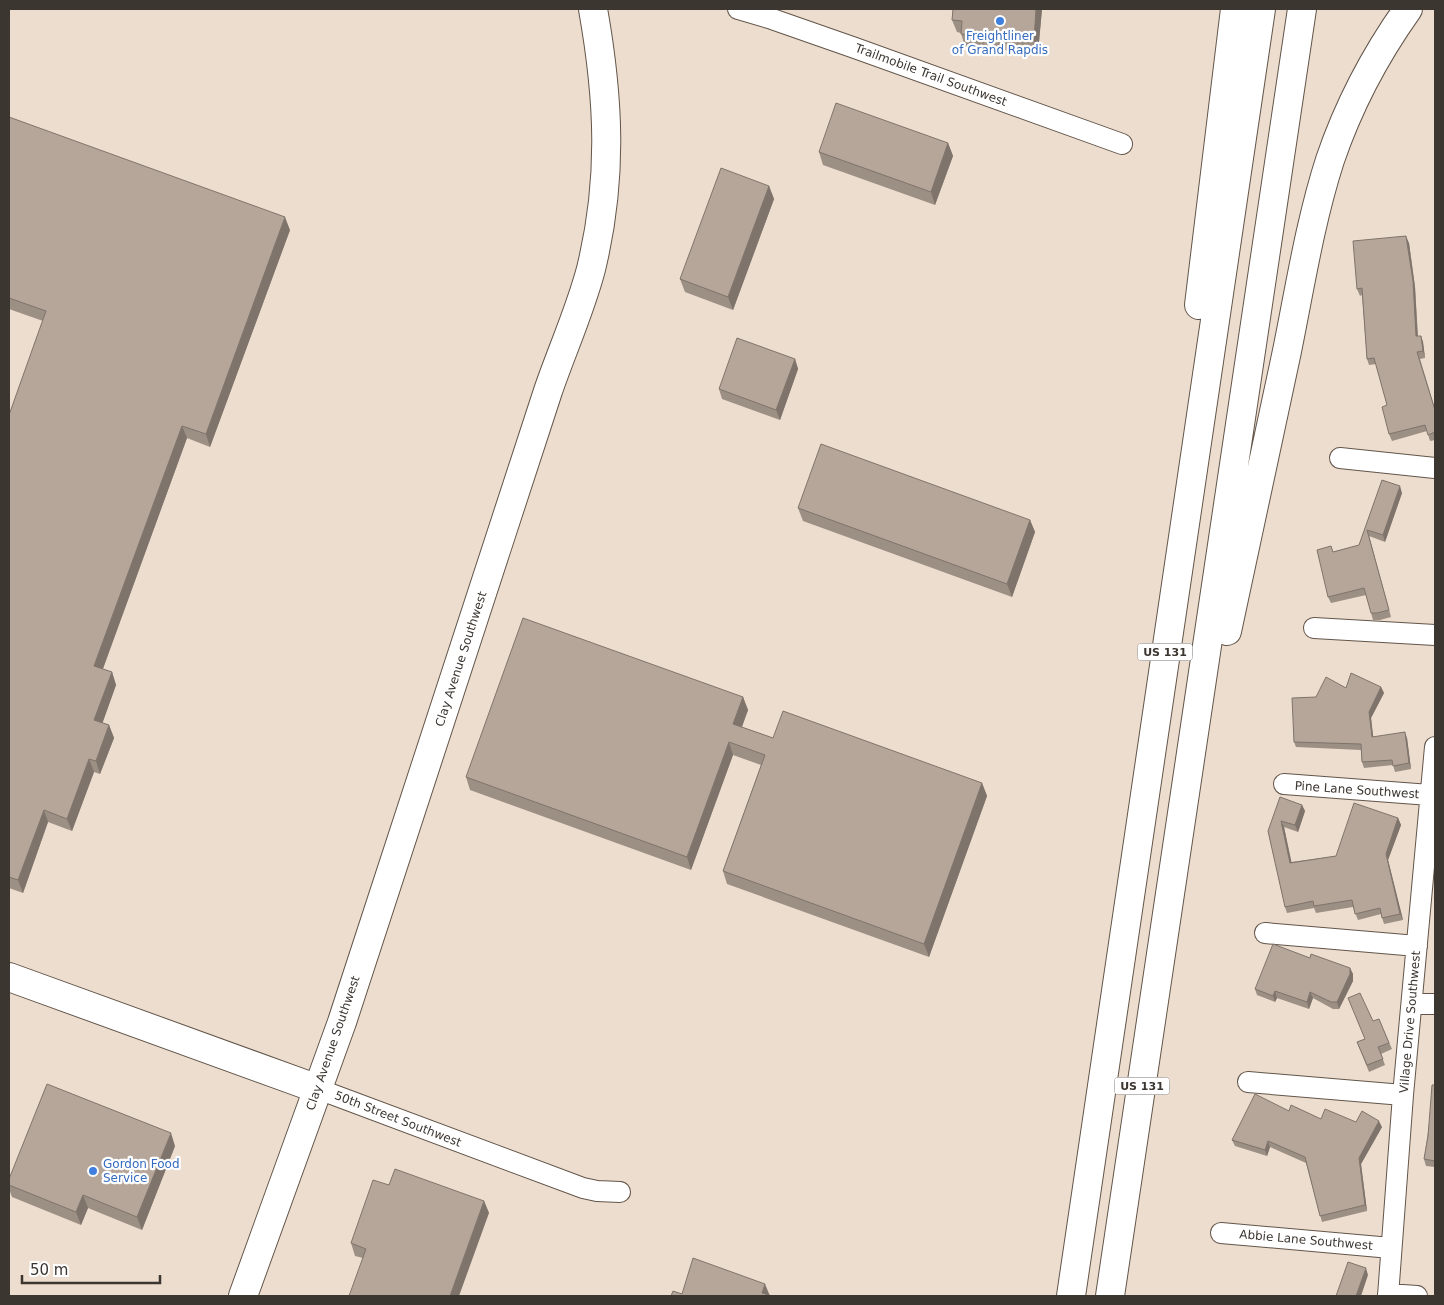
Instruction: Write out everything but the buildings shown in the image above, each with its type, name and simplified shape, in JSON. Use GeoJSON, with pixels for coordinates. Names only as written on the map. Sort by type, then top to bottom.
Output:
{"type":"FeatureCollection","features":[{"type":"Feature","properties":{"kind":"main road","name":"Clay Avenue Southwest"},"geometry":{"type":"LineString","coordinates":[[243,1296],[342,1022],[548,391],[579,309],[591,269],[600,223],[607,137],[604,83],[593,9]]}},
{"type":"Feature","properties":{"kind":"main road"},"geometry":{"type":"LineString","coordinates":[[1173,600],[1196,326],[1235,9]]}},
{"type":"Feature","properties":{"kind":"main road","name":"US 131"},"geometry":{"type":"LineString","coordinates":[[1071,1296],[1262,9]]}},
{"type":"Feature","properties":{"kind":"main road","name":"US 131"},"geometry":{"type":"LineString","coordinates":[[1110,1296],[1302,9]]}},
{"type":"Feature","properties":{"kind":"main road"},"geometry":{"type":"LineString","coordinates":[[1174,875],[1324,180],[1347,118],[1373,64],[1408,9]]}},
{"type":"Feature","properties":{"kind":"main road","name":"50th Street Southwest"},"geometry":{"type":"LineString","coordinates":[[9,977],[318,1089]]}},
{"type":"Feature","properties":{"kind":"street","name":"Trailmobile Trail Southwest"},"geometry":{"type":"LineString","coordinates":[[738,9],[782,22],[1122,144]]}},
{"type":"Feature","properties":{"kind":"street"},"geometry":{"type":"LineString","coordinates":[[1340,458],[1435,468]]}},
{"type":"Feature","properties":{"kind":"street"},"geometry":{"type":"LineString","coordinates":[[1314,628],[1435,635]]}},
{"type":"Feature","properties":{"kind":"street","name":"Village Drive Southwest"},"geometry":{"type":"LineString","coordinates":[[1388,1295],[1403,1095],[1435,747]]}},
{"type":"Feature","properties":{"kind":"street","name":"Pine Lane Southwest"},"geometry":{"type":"LineString","coordinates":[[1284,784],[1430,795]]}},
{"type":"Feature","properties":{"kind":"street"},"geometry":{"type":"LineString","coordinates":[[1265,933],[1417,946]]}},
{"type":"Feature","properties":{"kind":"street"},"geometry":{"type":"LineString","coordinates":[[1412,1004],[1435,1004]]}},
{"type":"Feature","properties":{"kind":"street"},"geometry":{"type":"LineString","coordinates":[[1248,1082],[1403,1095]]}},
{"type":"Feature","properties":{"kind":"street","name":"50th Street Southwest"},"geometry":{"type":"LineString","coordinates":[[318,1089],[583,1188],[620,1192]]}},
{"type":"Feature","properties":{"kind":"street","name":"Abbie Lane Southwest"},"geometry":{"type":"LineString","coordinates":[[1221,1233],[1391,1248]]}},
{"type":"Feature","properties":{"kind":"street"},"geometry":{"type":"LineString","coordinates":[[1388,1295],[1417,1296]]}},
{"type":"Feature","properties":{"kind":"place","name":"Freightliner of Grand Rapdis"},"geometry":{"type":"Point","coordinates":[1000,21]}},
{"type":"Feature","properties":{"kind":"place","name":"Gordon Food Service"},"geometry":{"type":"Point","coordinates":[93,1171]}}]}
